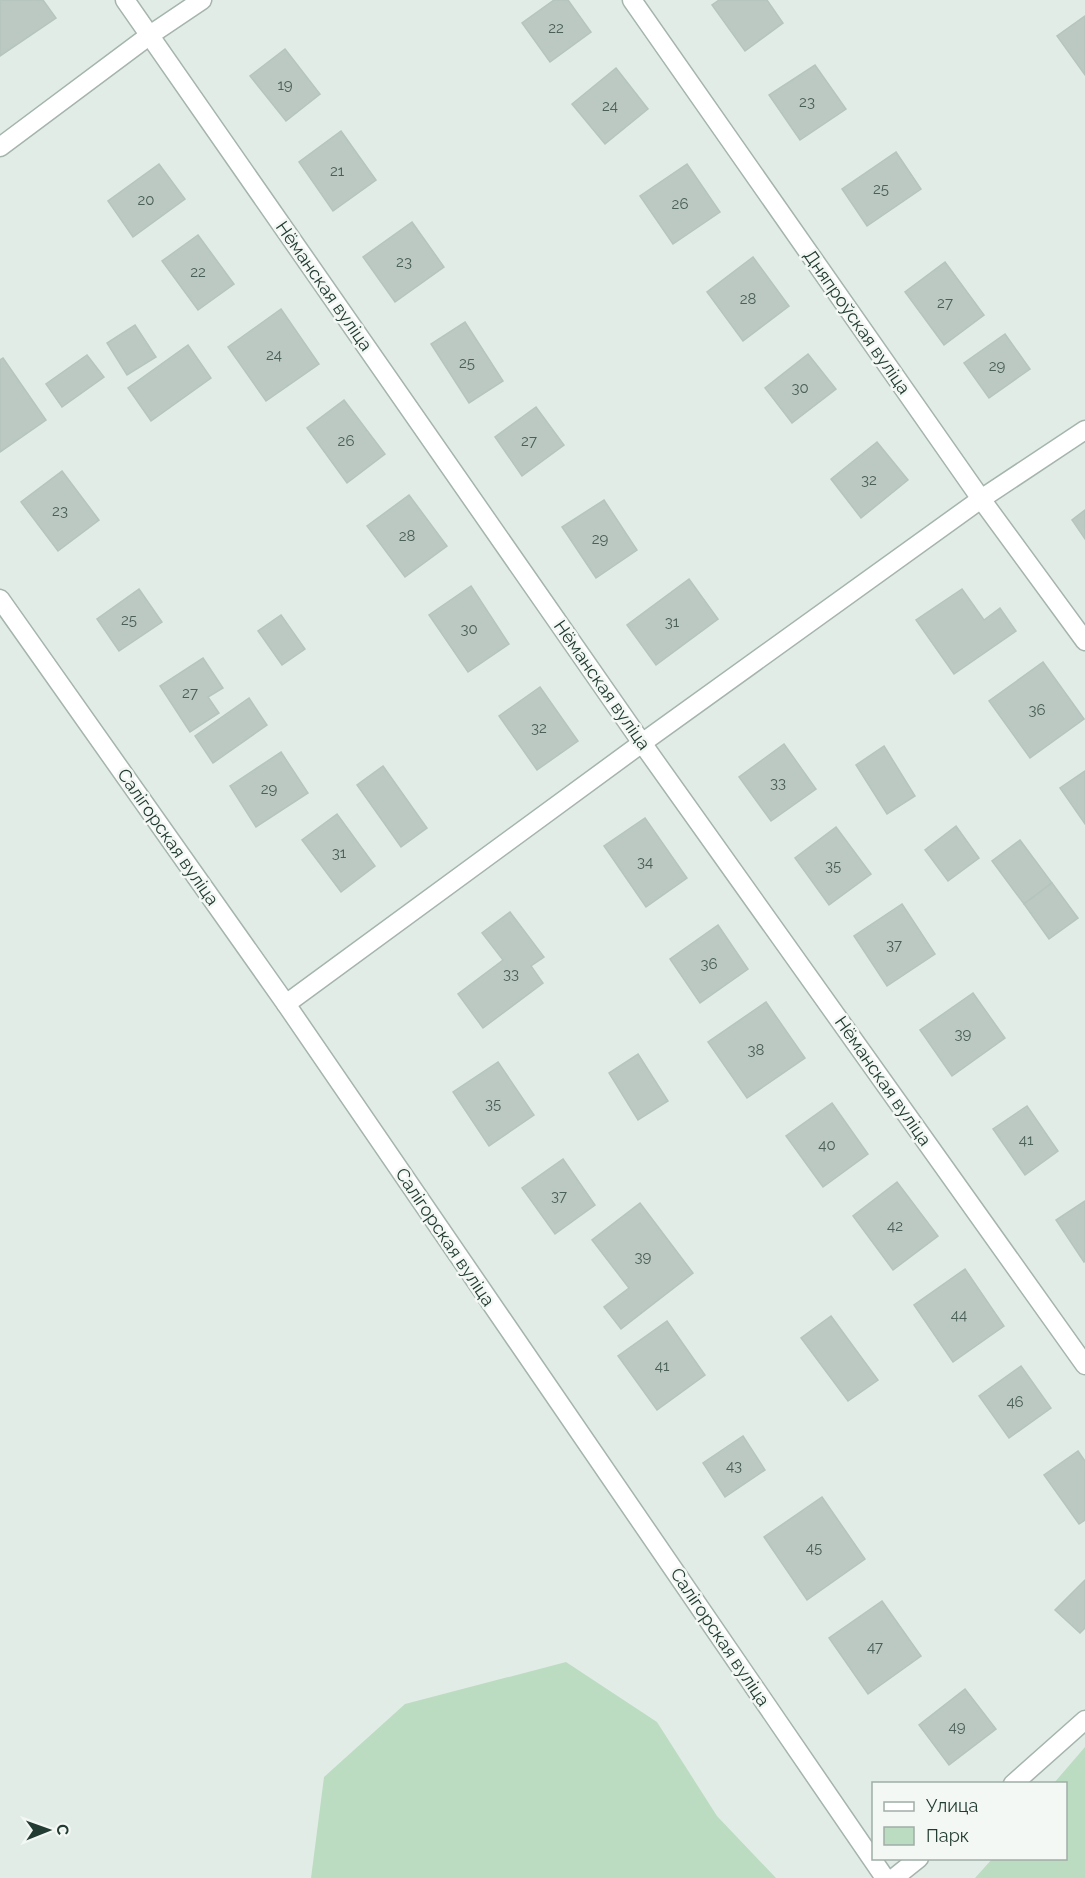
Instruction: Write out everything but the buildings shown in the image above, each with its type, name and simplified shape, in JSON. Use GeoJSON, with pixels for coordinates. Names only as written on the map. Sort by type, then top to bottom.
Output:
{"type":"FeatureCollection","features":[{"type":"Feature","properties":{"kind":"street","name":"Нёманская вуліца"},"geometry":{"type":"LineString","coordinates":[[125,0],[642,743],[1085,1365]]}},
{"type":"Feature","properties":{"kind":"street"},"geometry":{"type":"LineString","coordinates":[[0,147],[150,35],[202,0]]}},
{"type":"Feature","properties":{"kind":"street","name":"Дняпроўская вуліца"},"geometry":{"type":"LineString","coordinates":[[632,0],[981,499],[1085,641]]}},
{"type":"Feature","properties":{"kind":"street"},"geometry":{"type":"LineString","coordinates":[[286,1004],[642,743],[981,499],[1085,430]]}},
{"type":"Feature","properties":{"kind":"street","name":"Салігорская вуліца"},"geometry":{"type":"LineString","coordinates":[[0,599],[286,1004],[872,1859]]}},
{"type":"Feature","properties":{"kind":"street"},"geometry":{"type":"LineString","coordinates":[[1015,1782],[1085,1720]]}},
{"type":"Feature","properties":{"kind":"street","name":"Салігорская вуліца"},"geometry":{"type":"LineString","coordinates":[[873,1860],[885,1878]]}},
{"type":"Feature","properties":{"kind":"street"},"geometry":{"type":"LineString","coordinates":[[894,1878],[916,1860]]}},
{"type":"Feature","properties":{"kind":"green space"},"geometry":{"type":"Polygon","coordinates":[[[566,1662],[657,1722],[717,1816],[776,1878],[311,1878],[324,1777],[405,1704],[566,1662]]]}},
{"type":"Feature","properties":{"kind":"green space"},"geometry":{"type":"Polygon","coordinates":[[[1085,1747],[1085,1878],[975,1878],[991,1860],[1067,1860],[1067,1782],[1055,1782],[1085,1747]]]}}]}
